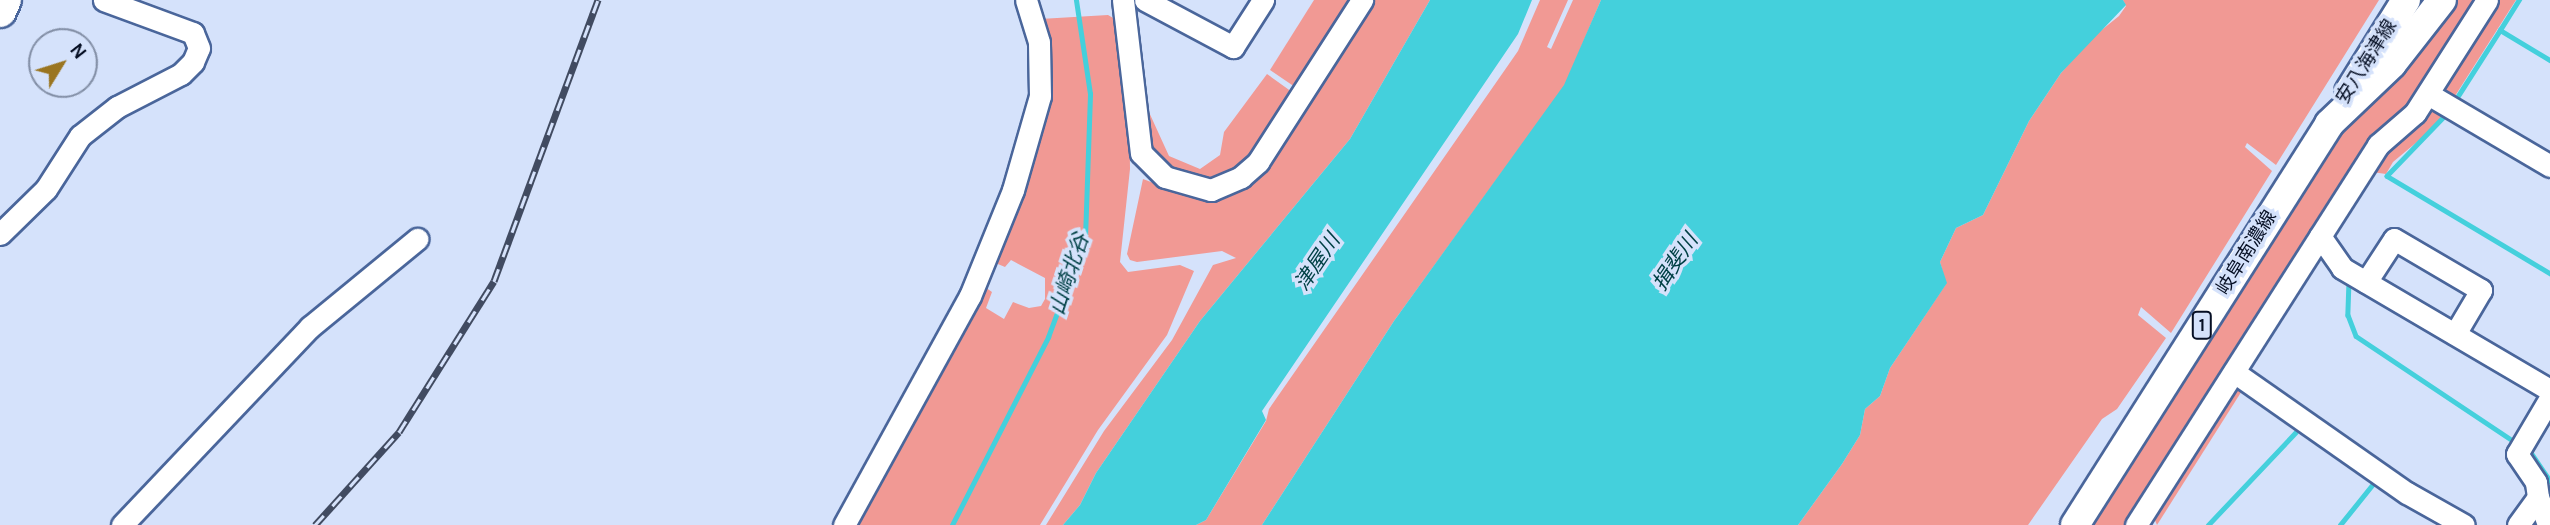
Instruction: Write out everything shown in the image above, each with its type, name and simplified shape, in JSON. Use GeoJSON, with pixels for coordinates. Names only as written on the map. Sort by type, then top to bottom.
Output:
{"type":"FeatureCollection","features":[{"type":"Feature","properties":{"kind":"highway"},"geometry":{"type":"LineString","coordinates":[[0,11],[5,0]]}},
{"type":"Feature","properties":{"kind":"main road","name":"安八海津線"},"geometry":{"type":"LineString","coordinates":[[2329,124],[2406,0]]}},
{"type":"Feature","properties":{"kind":"main road","name":"岐阜南濃線"},"geometry":{"type":"LineString","coordinates":[[2075,525],[2329,124],[2392,64],[2442,0]]}},
{"type":"Feature","properties":{"kind":"street"},"geometry":{"type":"LineString","coordinates":[[0,234],[46,189],[80,136],[117,107],[181,74],[196,55],[199,48],[192,33],[104,0]]}},
{"type":"Feature","properties":{"kind":"street"},"geometry":{"type":"LineString","coordinates":[[844,525],[970,296],[1013,190],[1040,96],[1039,42],[1026,0]]}},
{"type":"Feature","properties":{"kind":"street"},"geometry":{"type":"LineString","coordinates":[[1123,0],[1141,153],[1165,177],[1211,190],[1226,186],[1258,162],[1362,0]]}},
{"type":"Feature","properties":{"kind":"street"},"geometry":{"type":"LineString","coordinates":[[1144,0],[1233,47],[1263,0]]}},
{"type":"Feature","properties":{"kind":"street"},"geometry":{"type":"LineString","coordinates":[[2143,522],[2234,372],[2378,145],[2415,113],[2487,0]]}},
{"type":"Feature","properties":{"kind":"street"},"geometry":{"type":"LineString","coordinates":[[2428,94],[2550,166]]}},
{"type":"Feature","properties":{"kind":"street"},"geometry":{"type":"LineString","coordinates":[[2320,236],[2342,268],[2550,390]]}},
{"type":"Feature","properties":{"kind":"street"},"geometry":{"type":"LineString","coordinates":[[122,525],[310,327],[417,239]]}},
{"type":"Feature","properties":{"kind":"street"},"geometry":{"type":"LineString","coordinates":[[2366,282],[2394,239],[2416,251],[2481,290],[2455,334]]}},
{"type":"Feature","properties":{"kind":"street"},"geometry":{"type":"LineString","coordinates":[[2234,372],[2407,493],[2464,525]]}},
{"type":"Feature","properties":{"kind":"street"},"geometry":{"type":"LineString","coordinates":[[2548,525],[2536,482],[2517,454],[2550,398]]}},
{"type":"Feature","properties":{"kind":"street"},"geometry":{"type":"LineString","coordinates":[[2518,525],[2539,497]]}},
{"type":"Feature","properties":{"kind":"shaded area"},"geometry":{"type":"Polygon","coordinates":[[[1314,0],[1349,0],[1295,87],[1270,70],[1314,0]]]}},
{"type":"Feature","properties":{"kind":"shaded area"},"geometry":{"type":"Polygon","coordinates":[[[1368,0],[1430,0],[1350,139],[1200,321],[1096,473],[1080,505],[1063,525],[1046,525],[1104,431],[1172,340],[1213,265],[1236,258],[1222,251],[1137,262],[1130,260],[1127,254],[1143,179],[1199,200],[1230,194],[1245,185],[1368,0]]]}},
{"type":"Feature","properties":{"kind":"shaded area"},"geometry":{"type":"Polygon","coordinates":[[[1540,0],[1568,0],[1547,47],[1551,49],[1573,0],[1601,0],[1565,85],[1394,321],[1262,525],[1196,525],[1206,520],[1266,421],[1269,409],[1518,51],[1540,0]]]}},
{"type":"Feature","properties":{"kind":"shaded area"},"geometry":{"type":"Polygon","coordinates":[[[2123,0],[2379,0],[2276,165],[2247,143],[2245,147],[2272,171],[2171,333],[2141,307],[2138,315],[2166,338],[2117,409],[2102,419],[2028,525],[1798,525],[1860,435],[1865,409],[1880,396],[1890,368],[1946,284],[1940,262],[1956,228],[1983,215],[2029,121],[2061,73],[2093,37],[2119,16],[2126,6],[2123,0]]]}},
{"type":"Feature","properties":{"kind":"shaded area"},"geometry":{"type":"Polygon","coordinates":[[[2451,0],[2483,0],[2129,525],[2086,525],[2330,136],[2389,86],[2451,0]]]}},
{"type":"Feature","properties":{"kind":"shaded area"},"geometry":{"type":"Polygon","coordinates":[[[2493,0],[2516,0],[2455,96],[2438,88],[2493,0]]]}},
{"type":"Feature","properties":{"kind":"shaded area"},"geometry":{"type":"Polygon","coordinates":[[[1108,15],[1120,22],[1129,79],[1130,169],[1120,262],[1128,272],[1180,265],[1194,271],[1167,335],[1098,430],[1040,525],[854,525],[918,414],[982,285],[992,292],[986,308],[1004,319],[1013,302],[1029,308],[1041,306],[1045,299],[1045,278],[1011,260],[1005,267],[993,262],[1021,189],[1040,19],[1108,15]]]}},
{"type":"Feature","properties":{"kind":"shaded area"},"geometry":{"type":"Polygon","coordinates":[[[1267,74],[1292,92],[1247,162],[1236,171],[1206,182],[1168,171],[1149,148],[1143,99],[1169,156],[1200,169],[1220,155],[1224,132],[1267,74]]]}},
{"type":"Feature","properties":{"kind":"shaded area"},"geometry":{"type":"Polygon","coordinates":[[[2433,103],[2446,110],[2436,126],[2393,162],[2386,174],[2365,171],[2433,103]]]}},
{"type":"Feature","properties":{"kind":"shaded area"},"geometry":{"type":"Polygon","coordinates":[[[2231,386],[2245,386],[2157,525],[2151,511],[2231,386]]]}},
{"type":"Feature","properties":{"kind":"water","name":"津屋川"},"geometry":{"type":"Polygon","coordinates":[[[1430,0],[1532,0],[1518,34],[1262,411],[1266,420],[1206,520],[1196,525],[1063,525],[1080,505],[1096,473],[1200,321],[1350,139],[1430,0]]]}},
{"type":"Feature","properties":{"kind":"water","name":"揖斐川"},"geometry":{"type":"Polygon","coordinates":[[[1601,0],[2123,0],[2126,5],[2061,73],[2029,121],[1983,215],[1956,228],[1940,262],[1947,283],[1890,368],[1880,396],[1865,409],[1860,435],[1798,525],[1262,525],[1394,321],[1564,85],[1601,0]]]}},
{"type":"Feature","properties":{"kind":"waterway","name":"山崎北谷"},"geometry":{"type":"LineString","coordinates":[[952,525],[1048,337],[1085,238],[1090,94],[1076,0]]}},
{"type":"Feature","properties":{"kind":"waterway"},"geometry":{"type":"LineString","coordinates":[[2500,30],[2519,0]]}},
{"type":"Feature","properties":{"kind":"waterway"},"geometry":{"type":"LineString","coordinates":[[2456,99],[2500,30],[2550,60]]}},
{"type":"Feature","properties":{"kind":"waterway"},"geometry":{"type":"LineString","coordinates":[[2444,117],[2387,176],[2550,273]]}},
{"type":"Feature","properties":{"kind":"waterway"},"geometry":{"type":"LineString","coordinates":[[2349,281],[2348,315],[2356,336],[2515,442]]}},
{"type":"Feature","properties":{"kind":"waterway"},"geometry":{"type":"LineString","coordinates":[[2208,525],[2295,433]]}},
{"type":"Feature","properties":{"kind":"waterway"},"geometry":{"type":"LineString","coordinates":[[2530,451],[2550,481]]}},
{"type":"Feature","properties":{"kind":"waterway"},"geometry":{"type":"LineString","coordinates":[[2340,525],[2377,479]]}},
{"type":"Feature","properties":{"kind":"railway"},"geometry":{"type":"LineString","coordinates":[[315,525],[399,432],[494,281],[598,0]]}}]}
